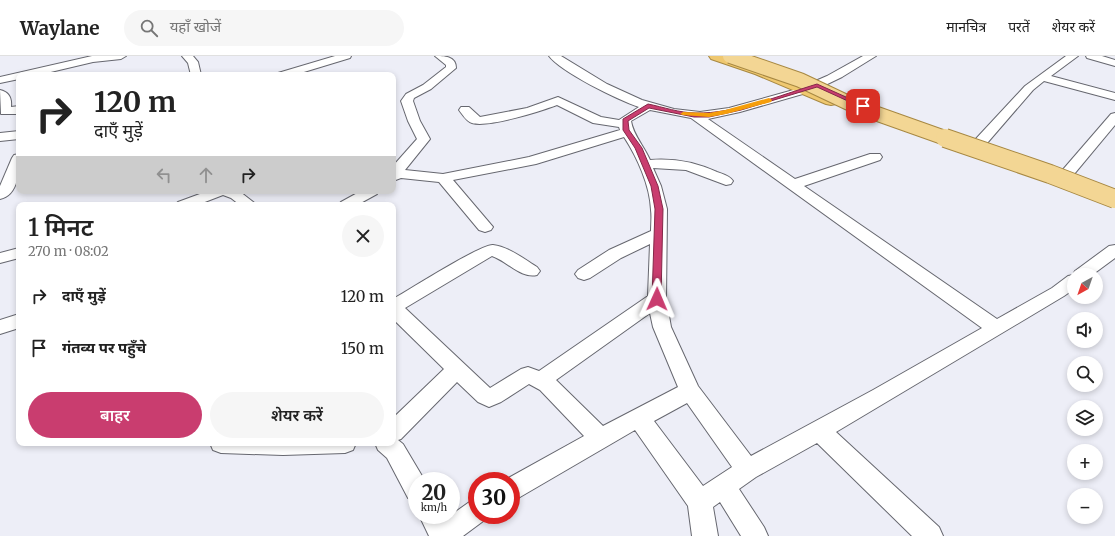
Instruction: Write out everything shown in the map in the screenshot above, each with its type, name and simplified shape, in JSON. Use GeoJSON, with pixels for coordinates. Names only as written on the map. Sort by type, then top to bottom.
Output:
{"type":"FeatureCollection","features":[{"type":"Feature","properties":{"kind":"highway"},"geometry":{"type":"LineString","coordinates":[[715,56],[740,63],[1065,176],[1115,195]]}},
{"type":"Feature","properties":{"kind":"highway"},"geometry":{"type":"LineString","coordinates":[[736,56],[790,74],[811,88],[859,113],[1058,184],[1115,207]]}},
{"type":"Feature","properties":{"kind":"main road"},"geometry":{"type":"LineString","coordinates":[[730,56],[800,80],[855,106],[881,116],[1050,174],[1115,199]]}},
{"type":"Feature","properties":{"kind":"street"},"geometry":{"type":"LineString","coordinates":[[36,72],[91,58],[121,56]]}},
{"type":"Feature","properties":{"kind":"street"},"geometry":{"type":"LineString","coordinates":[[189,56],[193,62],[195,72]]}},
{"type":"Feature","properties":{"kind":"street"},"geometry":{"type":"LineString","coordinates":[[292,72],[346,56]]}},
{"type":"Feature","properties":{"kind":"street"},"geometry":{"type":"LineString","coordinates":[[396,105],[407,101],[410,96],[427,87],[451,68],[451,64],[440,56]]}},
{"type":"Feature","properties":{"kind":"street"},"geometry":{"type":"LineString","coordinates":[[554,56],[573,70],[611,91],[648,106],[694,115],[726,112],[811,88],[871,56]]}},
{"type":"Feature","properties":{"kind":"street"},"geometry":{"type":"LineString","coordinates":[[977,146],[1029,88],[1042,77],[1073,56]]}},
{"type":"Feature","properties":{"kind":"street"},"geometry":{"type":"LineString","coordinates":[[1092,56],[1115,63]]}},
{"type":"Feature","properties":{"kind":"street"},"geometry":{"type":"LineString","coordinates":[[0,80],[16,77]]}},
{"type":"Feature","properties":{"kind":"street"},"geometry":{"type":"LineString","coordinates":[[1042,77],[1115,97]]}},
{"type":"Feature","properties":{"kind":"street"},"geometry":{"type":"LineString","coordinates":[[0,93],[3,94],[6,101],[5,112],[16,110]]}},
{"type":"Feature","properties":{"kind":"street"},"geometry":{"type":"LineString","coordinates":[[407,101],[414,121],[424,139],[398,169],[396,176],[443,178],[531,161],[626,128]]}},
{"type":"Feature","properties":{"kind":"street"},"geometry":{"type":"LineString","coordinates":[[466,110],[474,120],[480,121],[537,110],[558,101],[597,120],[626,128]]}},
{"type":"Feature","properties":{"kind":"street"},"geometry":{"type":"LineString","coordinates":[[648,106],[625,120],[626,128],[646,164],[654,186],[659,209],[657,299],[662,327],[690,391],[748,470]]}},
{"type":"Feature","properties":{"kind":"street"},"geometry":{"type":"LineString","coordinates":[[694,115],[996,328]]}},
{"type":"Feature","properties":{"kind":"street"},"geometry":{"type":"LineString","coordinates":[[1065,176],[1113,122]]}},
{"type":"Feature","properties":{"kind":"street"},"geometry":{"type":"LineString","coordinates":[[0,137],[16,135]]}},
{"type":"Feature","properties":{"kind":"street"},"geometry":{"type":"LineString","coordinates":[[792,185],[834,172],[875,156]]}},
{"type":"Feature","properties":{"kind":"street"},"geometry":{"type":"LineString","coordinates":[[646,164],[675,163],[687,165],[701,168],[726,181]]}},
{"type":"Feature","properties":{"kind":"street"},"geometry":{"type":"LineString","coordinates":[[0,195],[6,189],[16,165]]}},
{"type":"Feature","properties":{"kind":"street"},"geometry":{"type":"LineString","coordinates":[[443,178],[485,227]]}},
{"type":"Feature","properties":{"kind":"street"},"geometry":{"type":"LineString","coordinates":[[191,202],[214,194]]}},
{"type":"Feature","properties":{"kind":"street"},"geometry":{"type":"LineString","coordinates":[[234,194],[245,202]]}},
{"type":"Feature","properties":{"kind":"street"},"geometry":{"type":"LineString","coordinates":[[352,202],[366,194]]}},
{"type":"Feature","properties":{"kind":"street"},"geometry":{"type":"LineString","coordinates":[[584,274],[615,254],[658,234]]}},
{"type":"Feature","properties":{"kind":"street"},"geometry":{"type":"LineString","coordinates":[[396,306],[482,254],[492,250],[503,254],[531,271]]}},
{"type":"Feature","properties":{"kind":"street"},"geometry":{"type":"LineString","coordinates":[[1091,268],[1115,250]]}},
{"type":"Feature","properties":{"kind":"street"},"geometry":{"type":"LineString","coordinates":[[0,258],[16,254]]}},
{"type":"Feature","properties":{"kind":"street"},"geometry":{"type":"LineString","coordinates":[[700,502],[748,470],[820,431],[1058,292],[1067,285]]}},
{"type":"Feature","properties":{"kind":"street"},"geometry":{"type":"LineString","coordinates":[[540,380],[657,299]]}},
{"type":"Feature","properties":{"kind":"street"},"geometry":{"type":"LineString","coordinates":[[396,311],[484,396],[489,398],[494,396],[524,377],[528,376],[540,380],[547,384],[601,438]]}},
{"type":"Feature","properties":{"kind":"street"},"geometry":{"type":"LineString","coordinates":[[0,327],[16,322]]}},
{"type":"Feature","properties":{"kind":"street"},"geometry":{"type":"LineString","coordinates":[[396,429],[457,370]]}},
{"type":"Feature","properties":{"kind":"street"},"geometry":{"type":"LineString","coordinates":[[520,484],[601,438],[690,391]]}},
{"type":"Feature","properties":{"kind":"street"},"geometry":{"type":"LineString","coordinates":[[639,418],[700,502],[706,536]]}},
{"type":"Feature","properties":{"kind":"street"},"geometry":{"type":"LineString","coordinates":[[820,431],[930,536]]}},
{"type":"Feature","properties":{"kind":"street"},"geometry":{"type":"LineString","coordinates":[[270,446],[321,446]]}},
{"type":"Feature","properties":{"kind":"street"},"geometry":{"type":"LineString","coordinates":[[389,446],[395,451],[408,474]]}},
{"type":"Feature","properties":{"kind":"street"},"geometry":{"type":"LineString","coordinates":[[724,486],[755,536]]}},
{"type":"Feature","properties":{"kind":"street"},"geometry":{"type":"LineString","coordinates":[[438,529],[468,515]]}},
{"type":"Feature","properties":{"kind":"slow traffic"},"geometry":{"type":"LineString","coordinates":[[683,114],[709,115],[726,112],[769,100]]}},
{"type":"Feature","properties":{"kind":"route"},"geometry":{"type":"LineString","coordinates":[[657,299],[659,209],[654,186],[646,164],[638,148],[626,130],[625,120],[648,106],[694,115],[709,115],[726,112],[805,90],[817,85],[863,106]]}}]}
